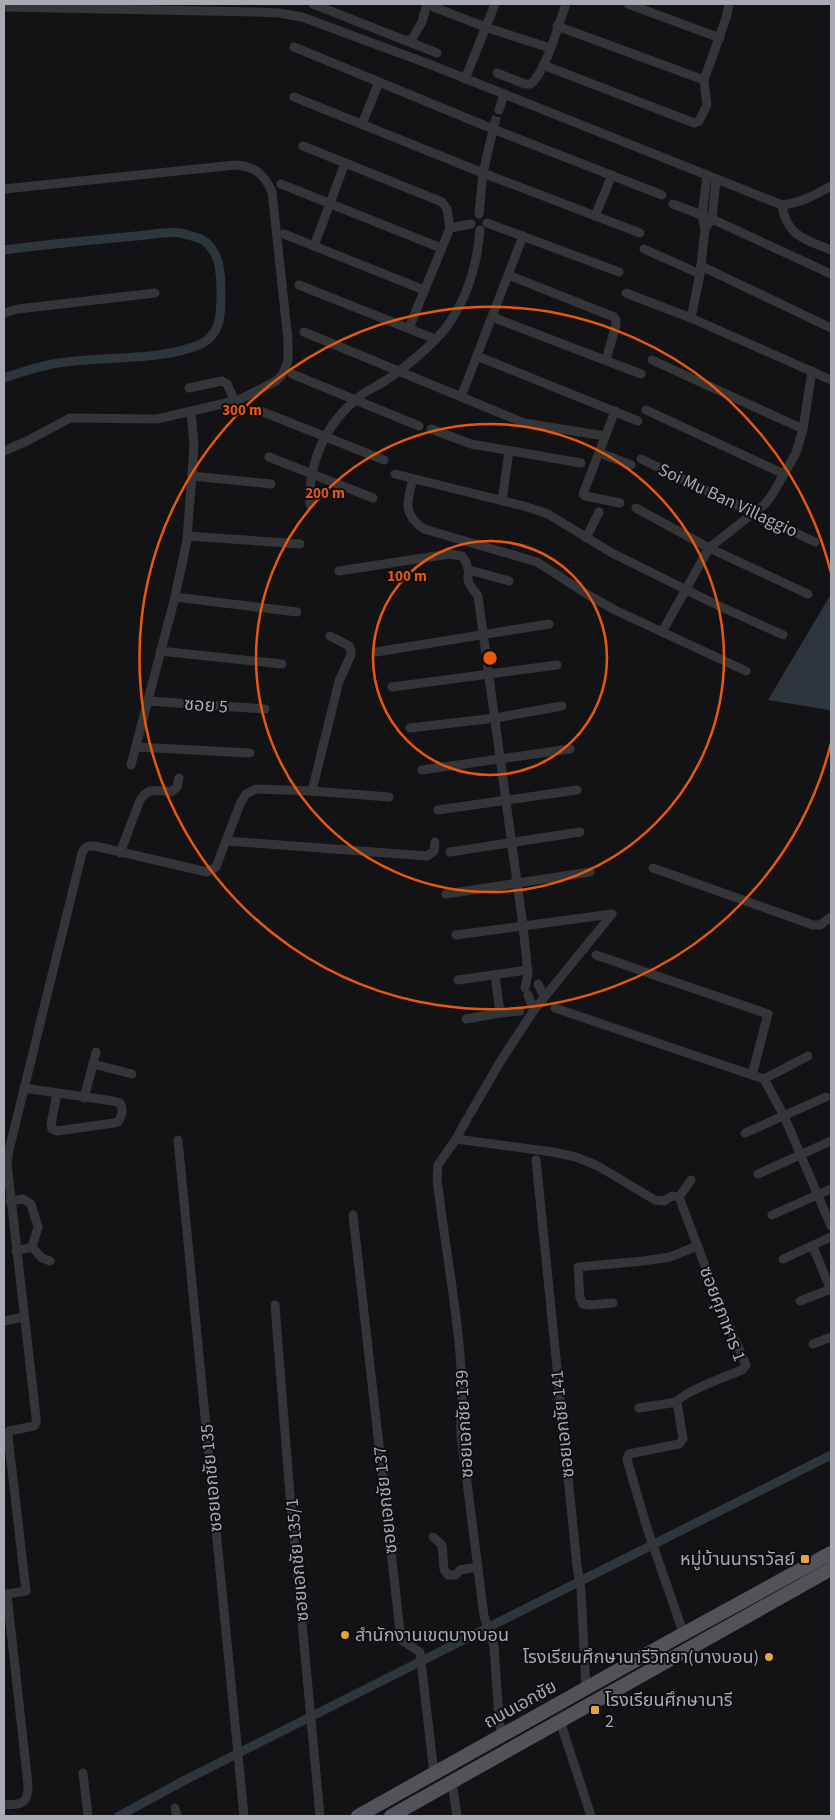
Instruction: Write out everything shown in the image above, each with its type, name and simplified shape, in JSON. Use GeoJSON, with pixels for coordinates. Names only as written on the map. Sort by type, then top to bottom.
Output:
{"type":"FeatureCollection","features":[{"type":"Feature","properties":{"kind":"main road","name":"ถนนเอกชัย"},"geometry":{"type":"LineString","coordinates":[[358,1816],[831,1553]]}},
{"type":"Feature","properties":{"kind":"main road","name":"ถนนเอกชัย"},"geometry":{"type":"LineString","coordinates":[[391,1816],[831,1570]]}},
{"type":"Feature","properties":{"kind":"street"},"geometry":{"type":"LineString","coordinates":[[313,4],[437,53]]}},
{"type":"Feature","properties":{"kind":"street"},"geometry":{"type":"LineString","coordinates":[[407,40],[412,39],[417,32],[429,4],[485,27],[550,48]]}},
{"type":"Feature","properties":{"kind":"street"},"geometry":{"type":"LineString","coordinates":[[465,79],[494,4]]}},
{"type":"Feature","properties":{"kind":"street"},"geometry":{"type":"LineString","coordinates":[[497,73],[525,84],[532,84],[543,66],[550,48],[563,4]]}},
{"type":"Feature","properties":{"kind":"street"},"geometry":{"type":"LineString","coordinates":[[628,4],[720,38]]}},
{"type":"Feature","properties":{"kind":"street"},"geometry":{"type":"LineString","coordinates":[[543,66],[694,123],[699,121],[707,105],[704,80],[720,38],[729,4]]}},
{"type":"Feature","properties":{"kind":"street"},"geometry":{"type":"LineString","coordinates":[[4,7],[280,12],[302,17],[465,79],[782,205],[796,204],[811,198],[831,186]]}},
{"type":"Feature","properties":{"kind":"street"},"geometry":{"type":"LineString","coordinates":[[558,26],[704,80]]}},
{"type":"Feature","properties":{"kind":"street"},"geometry":{"type":"LineString","coordinates":[[294,48],[662,195]]}},
{"type":"Feature","properties":{"kind":"street"},"geometry":{"type":"LineString","coordinates":[[362,124],[379,82]]}},
{"type":"Feature","properties":{"kind":"street"},"geometry":{"type":"LineString","coordinates":[[499,110],[504,94]]}},
{"type":"Feature","properties":{"kind":"street"},"geometry":{"type":"LineString","coordinates":[[294,97],[483,173],[640,233]]}},
{"type":"Feature","properties":{"kind":"street"},"geometry":{"type":"LineString","coordinates":[[479,214],[483,173],[494,127]]}},
{"type":"Feature","properties":{"kind":"street"},"geometry":{"type":"LineString","coordinates":[[302,146],[442,202],[447,208],[450,228],[409,328]]}},
{"type":"Feature","properties":{"kind":"street"},"geometry":{"type":"LineString","coordinates":[[314,246],[345,163]]}},
{"type":"Feature","properties":{"kind":"street"},"geometry":{"type":"LineString","coordinates":[[4,189],[235,165],[251,167],[268,184],[274,207],[288,340],[286,369],[276,381],[235,401],[157,419],[70,418],[28,441],[4,451]]}},
{"type":"Feature","properties":{"kind":"street"},"geometry":{"type":"LineString","coordinates":[[595,216],[612,175]]}},
{"type":"Feature","properties":{"kind":"street"},"geometry":{"type":"LineString","coordinates":[[691,318],[705,229],[702,215],[712,178]]}},
{"type":"Feature","properties":{"kind":"street"},"geometry":{"type":"LineString","coordinates":[[705,229],[712,219],[712,178]]}},
{"type":"Feature","properties":{"kind":"street"},"geometry":{"type":"LineString","coordinates":[[281,184],[441,248]]}},
{"type":"Feature","properties":{"kind":"street"},"geometry":{"type":"LineString","coordinates":[[672,204],[712,219],[831,274]]}},
{"type":"Feature","properties":{"kind":"street"},"geometry":{"type":"LineString","coordinates":[[782,205],[786,222],[794,232],[802,239],[831,250]]}},
{"type":"Feature","properties":{"kind":"street"},"geometry":{"type":"LineString","coordinates":[[471,224],[472,218],[479,214]]}},
{"type":"Feature","properties":{"kind":"street"},"geometry":{"type":"LineString","coordinates":[[310,504],[311,474],[325,436],[339,415],[355,401],[421,353],[445,329],[464,298],[474,268],[484,226],[485,217],[479,214]]}},
{"type":"Feature","properties":{"kind":"street"},"geometry":{"type":"LineString","coordinates":[[450,228],[471,224]]}},
{"type":"Feature","properties":{"kind":"street"},"geometry":{"type":"LineString","coordinates":[[471,224],[474,228],[484,226],[523,236],[620,272]]}},
{"type":"Feature","properties":{"kind":"street"},"geometry":{"type":"LineString","coordinates":[[284,234],[424,290]]}},
{"type":"Feature","properties":{"kind":"street"},"geometry":{"type":"LineString","coordinates":[[461,397],[523,236]]}},
{"type":"Feature","properties":{"kind":"street"},"geometry":{"type":"LineString","coordinates":[[644,249],[700,270],[831,328]]}},
{"type":"Feature","properties":{"kind":"street"},"geometry":{"type":"LineString","coordinates":[[508,275],[614,317],[616,326],[606,360]]}},
{"type":"Feature","properties":{"kind":"street"},"geometry":{"type":"LineString","coordinates":[[299,286],[435,339]]}},
{"type":"Feature","properties":{"kind":"street"},"geometry":{"type":"LineString","coordinates":[[626,293],[691,318],[831,380]]}},
{"type":"Feature","properties":{"kind":"street"},"geometry":{"type":"LineString","coordinates":[[4,313],[18,309],[155,294]]}},
{"type":"Feature","properties":{"kind":"street"},"geometry":{"type":"LineString","coordinates":[[492,316],[642,374]]}},
{"type":"Feature","properties":{"kind":"street"},"geometry":{"type":"LineString","coordinates":[[304,332],[524,424],[606,436]]}},
{"type":"Feature","properties":{"kind":"street"},"geometry":{"type":"LineString","coordinates":[[477,356],[638,421]]}},
{"type":"Feature","properties":{"kind":"street"},"geometry":{"type":"LineString","coordinates":[[652,360],[803,429]]}},
{"type":"Feature","properties":{"kind":"street"},"geometry":{"type":"LineString","coordinates":[[662,632],[709,548],[755,513],[772,495],[796,453],[803,429],[812,371]]}},
{"type":"Feature","properties":{"kind":"street"},"geometry":{"type":"LineString","coordinates":[[292,374],[419,426]]}},
{"type":"Feature","properties":{"kind":"street"},"geometry":{"type":"LineString","coordinates":[[189,388],[222,381],[227,384],[235,401]]}},
{"type":"Feature","properties":{"kind":"street"},"geometry":{"type":"LineString","coordinates":[[258,410],[384,460]]}},
{"type":"Feature","properties":{"kind":"street"},"geometry":{"type":"LineString","coordinates":[[646,410],[784,474]]}},
{"type":"Feature","properties":{"kind":"street"},"geometry":{"type":"LineString","coordinates":[[615,411],[583,494],[620,503]]}},
{"type":"Feature","properties":{"kind":"street"},"geometry":{"type":"LineString","coordinates":[[131,765],[175,597],[188,536],[194,446],[191,412]]}},
{"type":"Feature","properties":{"kind":"street"},"geometry":{"type":"LineString","coordinates":[[431,429],[462,442],[581,463]]}},
{"type":"Feature","properties":{"kind":"street"},"geometry":{"type":"LineString","coordinates":[[502,501],[509,451]]}},
{"type":"Feature","properties":{"kind":"street"},"geometry":{"type":"LineString","coordinates":[[600,453],[631,465]]}},
{"type":"Feature","properties":{"kind":"street"},"geometry":{"type":"LineString","coordinates":[[269,457],[373,498]]}},
{"type":"Feature","properties":{"kind":"street","name":"Soi Mu Ban Villaggio"},"geometry":{"type":"LineString","coordinates":[[640,459],[815,542]]}},
{"type":"Feature","properties":{"kind":"street"},"geometry":{"type":"LineString","coordinates":[[395,474],[548,514],[612,553],[783,635]]}},
{"type":"Feature","properties":{"kind":"street"},"geometry":{"type":"LineString","coordinates":[[192,476],[271,484]]}},
{"type":"Feature","properties":{"kind":"street"},"geometry":{"type":"LineString","coordinates":[[413,479],[407,500],[407,508],[418,525],[424,529],[537,562],[590,596],[746,671]]}},
{"type":"Feature","properties":{"kind":"street"},"geometry":{"type":"LineString","coordinates":[[636,508],[709,548],[808,594]]}},
{"type":"Feature","properties":{"kind":"street"},"geometry":{"type":"LineString","coordinates":[[586,538],[598,512]]}},
{"type":"Feature","properties":{"kind":"street"},"geometry":{"type":"LineString","coordinates":[[188,536],[300,544]]}},
{"type":"Feature","properties":{"kind":"street"},"geometry":{"type":"LineString","coordinates":[[339,571],[449,554],[462,556],[466,562],[469,573],[467,577],[468,583],[478,596],[523,926],[532,976],[544,996]]}},
{"type":"Feature","properties":{"kind":"street"},"geometry":{"type":"LineString","coordinates":[[469,573],[473,571],[480,572],[508,581]]}},
{"type":"Feature","properties":{"kind":"street"},"geometry":{"type":"LineString","coordinates":[[175,597],[297,612]]}},
{"type":"Feature","properties":{"kind":"street"},"geometry":{"type":"LineString","coordinates":[[376,652],[549,624]]}},
{"type":"Feature","properties":{"kind":"street"},"geometry":{"type":"LineString","coordinates":[[312,790],[339,681],[351,655],[349,646],[330,636]]}},
{"type":"Feature","properties":{"kind":"street"},"geometry":{"type":"LineString","coordinates":[[160,651],[282,664]]}},
{"type":"Feature","properties":{"kind":"street"},"geometry":{"type":"LineString","coordinates":[[392,687],[557,665]]}},
{"type":"Feature","properties":{"kind":"street","name":"ซอย 5"},"geometry":{"type":"LineString","coordinates":[[148,701],[265,709]]}},
{"type":"Feature","properties":{"kind":"street"},"geometry":{"type":"LineString","coordinates":[[410,728],[495,718],[562,706]]}},
{"type":"Feature","properties":{"kind":"street"},"geometry":{"type":"LineString","coordinates":[[136,747],[250,753]]}},
{"type":"Feature","properties":{"kind":"street"},"geometry":{"type":"LineString","coordinates":[[422,770],[570,749]]}},
{"type":"Feature","properties":{"kind":"street"},"geometry":{"type":"LineString","coordinates":[[120,852],[140,800],[145,793],[149,790],[171,792],[176,787],[179,778]]}},
{"type":"Feature","properties":{"kind":"street"},"geometry":{"type":"LineString","coordinates":[[4,1805],[20,1804],[24,1802],[28,1794],[7,1594],[26,1591],[8,1436],[9,1431],[28,1429],[36,1423],[7,1174],[8,1156],[82,853],[84,848],[88,846],[207,872],[216,867],[240,804],[246,794],[256,789],[312,790],[389,797]]}},
{"type":"Feature","properties":{"kind":"street"},"geometry":{"type":"LineString","coordinates":[[438,810],[577,790]]}},
{"type":"Feature","properties":{"kind":"street"},"geometry":{"type":"LineString","coordinates":[[450,852],[580,832]]}},
{"type":"Feature","properties":{"kind":"street"},"geometry":{"type":"LineString","coordinates":[[227,841],[427,856],[434,851],[434,842]]}},
{"type":"Feature","properties":{"kind":"street"},"geometry":{"type":"LineString","coordinates":[[653,868],[813,925],[820,925],[831,917]]}},
{"type":"Feature","properties":{"kind":"street"},"geometry":{"type":"LineString","coordinates":[[446,894],[590,872]]}},
{"type":"Feature","properties":{"kind":"street","name":"ซอยเอกชัย 139"},"geometry":{"type":"LineString","coordinates":[[502,1735],[499,1720],[494,1646],[484,1616],[461,1435],[462,1385],[456,1322],[437,1180],[438,1165],[456,1139],[500,1062],[534,1010],[612,914],[523,926]]}},
{"type":"Feature","properties":{"kind":"street"},"geometry":{"type":"LineString","coordinates":[[456,935],[523,926]]}},
{"type":"Feature","properties":{"kind":"street"},"geometry":{"type":"LineString","coordinates":[[596,955],[768,1014],[752,1075]]}},
{"type":"Feature","properties":{"kind":"street"},"geometry":{"type":"LineString","coordinates":[[458,980],[495,975],[532,976]]}},
{"type":"Feature","properties":{"kind":"street"},"geometry":{"type":"LineString","coordinates":[[495,975],[500,1013]]}},
{"type":"Feature","properties":{"kind":"street"},"geometry":{"type":"LineString","coordinates":[[532,976],[527,992],[534,1010]]}},
{"type":"Feature","properties":{"kind":"street"},"geometry":{"type":"LineString","coordinates":[[555,1008],[764,1079],[784,1116],[831,1226]]}},
{"type":"Feature","properties":{"kind":"street"},"geometry":{"type":"LineString","coordinates":[[466,1019],[520,1011]]}},
{"type":"Feature","properties":{"kind":"street"},"geometry":{"type":"LineString","coordinates":[[84,1098],[96,1052]]}},
{"type":"Feature","properties":{"kind":"street"},"geometry":{"type":"LineString","coordinates":[[764,1079],[808,1056]]}},
{"type":"Feature","properties":{"kind":"street"},"geometry":{"type":"LineString","coordinates":[[92,1064],[132,1074]]}},
{"type":"Feature","properties":{"kind":"street"},"geometry":{"type":"LineString","coordinates":[[24,1088],[120,1103],[122,1116],[118,1122],[63,1131],[52,1129],[51,1124],[58,1094]]}},
{"type":"Feature","properties":{"kind":"street"},"geometry":{"type":"LineString","coordinates":[[745,1133],[826,1097]]}},
{"type":"Feature","properties":{"kind":"street"},"geometry":{"type":"LineString","coordinates":[[456,1139],[576,1156],[598,1166],[655,1200],[664,1201],[672,1196],[679,1197],[691,1180]]}},
{"type":"Feature","properties":{"kind":"street","name":"ซอยเอกชัย 135"},"geometry":{"type":"LineString","coordinates":[[178,1140],[244,1816]]}},
{"type":"Feature","properties":{"kind":"street"},"geometry":{"type":"LineString","coordinates":[[758,1174],[831,1141]]}},
{"type":"Feature","properties":{"kind":"street","name":"ซอยเอกชัย 141"},"geometry":{"type":"LineString","coordinates":[[536,1160],[577,1566],[581,1589],[586,1689]]}},
{"type":"Feature","properties":{"kind":"street"},"geometry":{"type":"LineString","coordinates":[[772,1215],[831,1189]]}},
{"type":"Feature","properties":{"kind":"street","name":"ซอยศุภาหาร 1"},"geometry":{"type":"LineString","coordinates":[[677,1402],[680,1397],[742,1370],[746,1365],[679,1197]]}},
{"type":"Feature","properties":{"kind":"street"},"geometry":{"type":"LineString","coordinates":[[10,1201],[26,1200],[31,1204],[38,1227],[32,1247]]}},
{"type":"Feature","properties":{"kind":"street","name":"ซอยเอกชัย 137"},"geometry":{"type":"LineString","coordinates":[[353,1215],[401,1640],[420,1652],[423,1694],[434,1774]]}},
{"type":"Feature","properties":{"kind":"street"},"geometry":{"type":"LineString","coordinates":[[783,1259],[813,1247],[831,1237]]}},
{"type":"Feature","properties":{"kind":"street"},"geometry":{"type":"LineString","coordinates":[[613,1303],[583,1304],[580,1298],[578,1267],[670,1257],[697,1246]]}},
{"type":"Feature","properties":{"kind":"street"},"geometry":{"type":"LineString","coordinates":[[16,1250],[32,1247]]}},
{"type":"Feature","properties":{"kind":"street"},"geometry":{"type":"LineString","coordinates":[[32,1247],[42,1258],[50,1261]]}},
{"type":"Feature","properties":{"kind":"street"},"geometry":{"type":"LineString","coordinates":[[800,1301],[831,1290],[813,1247]]}},
{"type":"Feature","properties":{"kind":"street","name":"ซอยเอกชัย 135/1"},"geometry":{"type":"LineString","coordinates":[[275,1304],[320,1816]]}},
{"type":"Feature","properties":{"kind":"street"},"geometry":{"type":"LineString","coordinates":[[4,1322],[24,1316]]}},
{"type":"Feature","properties":{"kind":"street"},"geometry":{"type":"LineString","coordinates":[[813,1344],[831,1337]]}},
{"type":"Feature","properties":{"kind":"street"},"geometry":{"type":"LineString","coordinates":[[639,1408],[677,1402],[682,1442],[629,1454],[628,1463],[647,1528],[655,1546],[684,1635]]}},
{"type":"Feature","properties":{"kind":"street"},"geometry":{"type":"LineString","coordinates":[[433,1537],[442,1545],[444,1569],[448,1574],[456,1575],[460,1570],[478,1567]]}},
{"type":"Feature","properties":{"kind":"street"},"geometry":{"type":"LineString","coordinates":[[560,1721],[590,1816]]}},
{"type":"Feature","properties":{"kind":"street"},"geometry":{"type":"LineString","coordinates":[[82,1773],[88,1816]]}},
{"type":"Feature","properties":{"kind":"street"},"geometry":{"type":"LineString","coordinates":[[452,1782],[457,1816]]}},
{"type":"Feature","properties":{"kind":"shaded area"},"geometry":{"type":"Polygon","coordinates":[[[831,594],[831,713],[829,710],[768,700],[831,594]]]}},
{"type":"Feature","properties":{"kind":"waterway"},"geometry":{"type":"LineString","coordinates":[[4,250],[164,233],[181,233],[203,240],[213,251],[219,265],[221,295],[220,316],[216,329],[213,335],[201,344],[152,356],[58,363],[4,378]]}},
{"type":"Feature","properties":{"kind":"waterway"},"geometry":{"type":"LineString","coordinates":[[119,1816],[183,1781],[831,1455]]}},
{"type":"Feature","properties":{"kind":"tunnel"},"geometry":{"type":"LineString","coordinates":[[494,125],[499,110]]}},
{"type":"Feature","properties":{"kind":"place","name":"หมู่บ้านนาราวัลย์"},"geometry":{"type":"Point","coordinates":[805,1559]}},
{"type":"Feature","properties":{"kind":"place","name":"สำนักงานเขตบางบอน"},"geometry":{"type":"Point","coordinates":[345,1635]}},
{"type":"Feature","properties":{"kind":"place","name":"โรงเรียนศึกษานารีวิทยา(บางบอน)"},"geometry":{"type":"Point","coordinates":[769,1657]}},
{"type":"Feature","properties":{"kind":"place","name":"โรงเรียนศึกษานารี 2"},"geometry":{"type":"Point","coordinates":[595,1710]}}]}
